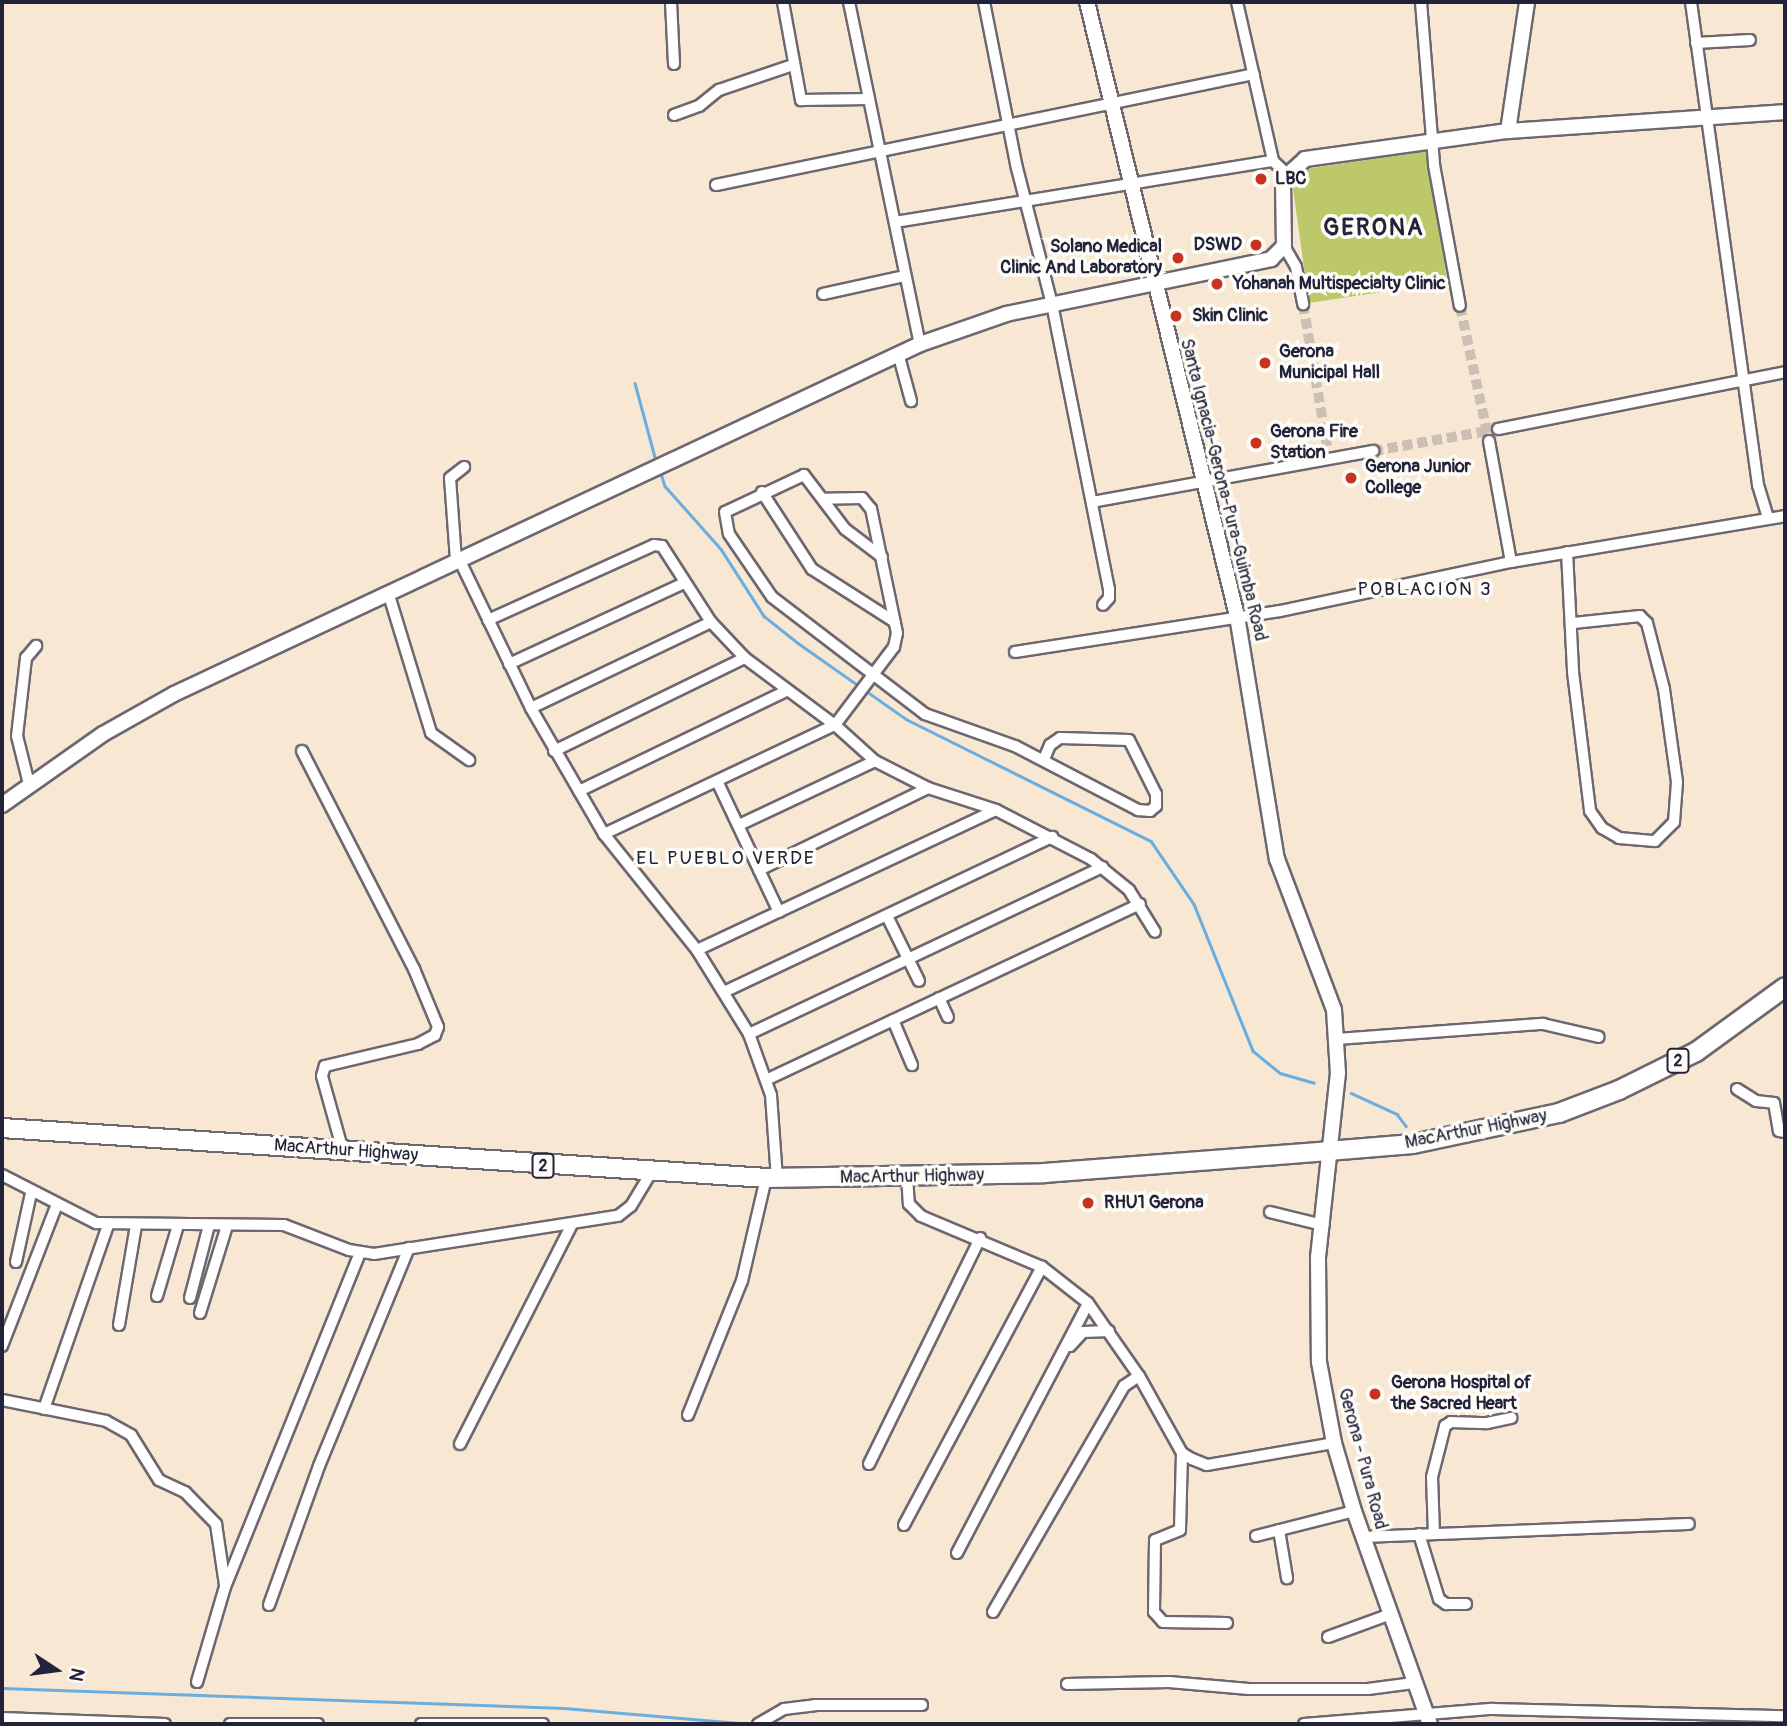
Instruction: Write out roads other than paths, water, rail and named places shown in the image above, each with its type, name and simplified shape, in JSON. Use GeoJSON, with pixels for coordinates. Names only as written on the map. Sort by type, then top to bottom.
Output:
{"type":"FeatureCollection","features":[{"type":"Feature","properties":{"kind":"highway","name":"MacArthur Highway"},"geometry":{"type":"LineString","coordinates":[[2,1128],[650,1173],[771,1178],[1044,1173],[1328,1151],[1413,1144],[1559,1112],[1619,1090],[1696,1052],[1785,987]]}},
{"type":"Feature","properties":{"kind":"main road","name":"Santa Ignacia-Gerona-Pura-Guimba Road"},"geometry":{"type":"LineString","coordinates":[[1087,2],[1237,616],[1277,859],[1334,1010],[1337,1102],[1328,1151]]}},
{"type":"Feature","properties":{"kind":"main road"},"geometry":{"type":"LineString","coordinates":[[1508,131],[1527,2]]}},
{"type":"Feature","properties":{"kind":"main road"},"geometry":{"type":"LineString","coordinates":[[2,805],[29,784],[161,701],[898,353],[974,322],[1154,282],[1262,262],[1284,246],[1280,194],[1286,173],[1315,156],[1508,131],[1785,112]]}},
{"type":"Feature","properties":{"kind":"main road","name":"Gerona - Pura Road"},"geometry":{"type":"LineString","coordinates":[[1328,1151],[1316,1340],[1334,1443],[1388,1615],[1429,1721]]}},
{"type":"Feature","properties":{"kind":"street"},"geometry":{"type":"LineString","coordinates":[[671,2],[674,64]]}},
{"type":"Feature","properties":{"kind":"street"},"geometry":{"type":"LineString","coordinates":[[783,2],[793,65],[804,102],[869,99]]}},
{"type":"Feature","properties":{"kind":"street"},"geometry":{"type":"LineString","coordinates":[[849,2],[919,344]]}},
{"type":"Feature","properties":{"kind":"street"},"geometry":{"type":"LineString","coordinates":[[984,2],[1024,201],[1052,304],[1110,593],[1102,605]]}},
{"type":"Feature","properties":{"kind":"street"},"geometry":{"type":"LineString","coordinates":[[1237,2],[1273,161],[1286,173]]}},
{"type":"Feature","properties":{"kind":"street"},"geometry":{"type":"LineString","coordinates":[[1421,2],[1435,139],[1434,165],[1460,306]]}},
{"type":"Feature","properties":{"kind":"street"},"geometry":{"type":"LineString","coordinates":[[1691,2],[1758,485],[1768,518]]}},
{"type":"Feature","properties":{"kind":"street"},"geometry":{"type":"LineString","coordinates":[[1696,43],[1750,40]]}},
{"type":"Feature","properties":{"kind":"street"},"geometry":{"type":"LineString","coordinates":[[674,115],[699,106],[731,85],[793,65]]}},
{"type":"Feature","properties":{"kind":"street"},"geometry":{"type":"LineString","coordinates":[[716,185],[1254,74]]}},
{"type":"Feature","properties":{"kind":"street"},"geometry":{"type":"LineString","coordinates":[[895,222],[1273,161]]}},
{"type":"Feature","properties":{"kind":"street"},"geometry":{"type":"LineString","coordinates":[[1284,246],[1297,267],[1303,304]]}},
{"type":"Feature","properties":{"kind":"street"},"geometry":{"type":"LineString","coordinates":[[823,294],[905,276]]}},
{"type":"Feature","properties":{"kind":"street"},"geometry":{"type":"LineString","coordinates":[[898,353],[911,401]]}},
{"type":"Feature","properties":{"kind":"street"},"geometry":{"type":"LineString","coordinates":[[1498,429],[1785,372]]}},
{"type":"Feature","properties":{"kind":"street"},"geometry":{"type":"LineString","coordinates":[[1489,442],[1511,562]]}},
{"type":"Feature","properties":{"kind":"street"},"geometry":{"type":"LineString","coordinates":[[1327,446],[1329,458]]}},
{"type":"Feature","properties":{"kind":"street"},"geometry":{"type":"LineString","coordinates":[[1092,502],[1373,451]]}},
{"type":"Feature","properties":{"kind":"street"},"geometry":{"type":"LineString","coordinates":[[464,467],[450,478],[457,559],[509,664],[554,751],[604,834],[698,950],[726,991],[749,1034],[768,1079],[771,1178],[742,1281],[688,1415]]}},
{"type":"Feature","properties":{"kind":"street"},"geometry":{"type":"LineString","coordinates":[[882,557],[845,529],[804,475],[729,507],[724,518],[751,571],[791,615],[929,716],[1044,759],[1138,810],[1156,806],[1156,794],[1129,740],[1060,738],[1044,759]]}},
{"type":"Feature","properties":{"kind":"street"},"geometry":{"type":"LineString","coordinates":[[762,492],[812,569],[895,622]]}},
{"type":"Feature","properties":{"kind":"street"},"geometry":{"type":"LineString","coordinates":[[604,834],[835,725],[895,644],[895,622],[882,557],[867,502],[858,497],[823,499]]}},
{"type":"Feature","properties":{"kind":"street"},"geometry":{"type":"LineString","coordinates":[[1015,652],[1237,616],[1511,562],[1785,516]]}},
{"type":"Feature","properties":{"kind":"street"},"geometry":{"type":"LineString","coordinates":[[488,620],[654,545],[662,546],[711,622],[745,658],[835,725],[875,761],[928,788],[996,810],[1052,837],[1102,867],[1140,904],[1155,932]]}},
{"type":"Feature","properties":{"kind":"street"},"geometry":{"type":"LineString","coordinates":[[1567,552],[1573,623],[1574,688],[1591,814],[1602,828],[1624,840],[1655,841],[1672,828],[1678,782],[1664,688],[1645,618],[1573,623]]}},
{"type":"Feature","properties":{"kind":"street"},"geometry":{"type":"LineString","coordinates":[[509,664],[684,583]]}},
{"type":"Feature","properties":{"kind":"street"},"geometry":{"type":"LineString","coordinates":[[388,592],[431,733],[469,760]]}},
{"type":"Feature","properties":{"kind":"street"},"geometry":{"type":"LineString","coordinates":[[531,708],[711,622]]}},
{"type":"Feature","properties":{"kind":"street"},"geometry":{"type":"LineString","coordinates":[[29,784],[17,736],[26,658],[36,646]]}},
{"type":"Feature","properties":{"kind":"street"},"geometry":{"type":"LineString","coordinates":[[554,751],[745,658]]}},
{"type":"Feature","properties":{"kind":"street"},"geometry":{"type":"LineString","coordinates":[[579,791],[786,691]]}},
{"type":"Feature","properties":{"kind":"street"},"geometry":{"type":"LineString","coordinates":[[302,751],[414,970],[438,1027],[435,1035],[418,1044],[325,1066],[322,1076],[343,1151]]}},
{"type":"Feature","properties":{"kind":"street"},"geometry":{"type":"LineString","coordinates":[[739,825],[875,761]]}},
{"type":"Feature","properties":{"kind":"street"},"geometry":{"type":"LineString","coordinates":[[717,781],[779,912]]}},
{"type":"Feature","properties":{"kind":"street"},"geometry":{"type":"LineString","coordinates":[[759,870],[928,788]]}},
{"type":"Feature","properties":{"kind":"street"},"geometry":{"type":"LineString","coordinates":[[698,950],[996,810]]}},
{"type":"Feature","properties":{"kind":"street"},"geometry":{"type":"LineString","coordinates":[[726,991],[888,918],[1052,837]]}},
{"type":"Feature","properties":{"kind":"street"},"geometry":{"type":"LineString","coordinates":[[749,1034],[1102,867]]}},
{"type":"Feature","properties":{"kind":"street"},"geometry":{"type":"LineString","coordinates":[[768,1079],[1140,904]]}},
{"type":"Feature","properties":{"kind":"street"},"geometry":{"type":"LineString","coordinates":[[888,918],[919,981]]}},
{"type":"Feature","properties":{"kind":"street"},"geometry":{"type":"LineString","coordinates":[[939,998],[948,1017]]}},
{"type":"Feature","properties":{"kind":"street"},"geometry":{"type":"LineString","coordinates":[[893,1020],[912,1065]]}},
{"type":"Feature","properties":{"kind":"street"},"geometry":{"type":"LineString","coordinates":[[1337,1040],[1543,1024],[1599,1037]]}},
{"type":"Feature","properties":{"kind":"street"},"geometry":{"type":"LineString","coordinates":[[1737,1089],[1756,1101],[1774,1103],[1779,1131],[1785,1132]]}},
{"type":"Feature","properties":{"kind":"street"},"geometry":{"type":"LineString","coordinates":[[2,1175],[56,1207],[108,1225],[284,1225],[360,1253],[572,1224],[626,1212],[650,1173]]}},
{"type":"Feature","properties":{"kind":"street"},"geometry":{"type":"LineString","coordinates":[[907,1177],[909,1204],[913,1210],[1042,1267],[1088,1303],[1109,1331],[1139,1376],[1182,1453],[1180,1530],[1155,1540],[1154,1612],[1163,1622],[1227,1623]]}},
{"type":"Feature","properties":{"kind":"street"},"geometry":{"type":"LineString","coordinates":[[16,1262],[31,1192]]}},
{"type":"Feature","properties":{"kind":"street"},"geometry":{"type":"LineString","coordinates":[[2,1346],[56,1207]]}},
{"type":"Feature","properties":{"kind":"street"},"geometry":{"type":"LineString","coordinates":[[1270,1212],[1323,1225]]}},
{"type":"Feature","properties":{"kind":"street"},"geometry":{"type":"LineString","coordinates":[[460,1444],[572,1224]]}},
{"type":"Feature","properties":{"kind":"street"},"geometry":{"type":"LineString","coordinates":[[44,1409],[108,1225]]}},
{"type":"Feature","properties":{"kind":"street"},"geometry":{"type":"LineString","coordinates":[[157,1296],[178,1225]]}},
{"type":"Feature","properties":{"kind":"street"},"geometry":{"type":"LineString","coordinates":[[190,1298],[209,1225]]}},
{"type":"Feature","properties":{"kind":"street"},"geometry":{"type":"LineString","coordinates":[[119,1325],[136,1226]]}},
{"type":"Feature","properties":{"kind":"street"},"geometry":{"type":"LineString","coordinates":[[200,1313],[227,1226]]}},
{"type":"Feature","properties":{"kind":"street"},"geometry":{"type":"LineString","coordinates":[[869,1464],[980,1238]]}},
{"type":"Feature","properties":{"kind":"street"},"geometry":{"type":"LineString","coordinates":[[269,1605],[319,1466],[409,1248]]}},
{"type":"Feature","properties":{"kind":"street"},"geometry":{"type":"LineString","coordinates":[[197,1682],[225,1587],[360,1253]]}},
{"type":"Feature","properties":{"kind":"street"},"geometry":{"type":"LineString","coordinates":[[904,1525],[1042,1267]]}},
{"type":"Feature","properties":{"kind":"street"},"geometry":{"type":"LineString","coordinates":[[957,1553],[1088,1303]]}},
{"type":"Feature","properties":{"kind":"street"},"geometry":{"type":"LineString","coordinates":[[1062,1355],[1083,1332],[1109,1331]]}},
{"type":"Feature","properties":{"kind":"street"},"geometry":{"type":"LineString","coordinates":[[993,1612],[1124,1386],[1139,1376]]}},
{"type":"Feature","properties":{"kind":"street"},"geometry":{"type":"LineString","coordinates":[[2,1400],[106,1421],[139,1443],[159,1480],[185,1492],[216,1524],[225,1587]]}},
{"type":"Feature","properties":{"kind":"street"},"geometry":{"type":"LineString","coordinates":[[1434,1534],[1432,1477],[1445,1426],[1451,1422],[1487,1423],[1511,1418]]}},
{"type":"Feature","properties":{"kind":"street"},"geometry":{"type":"LineString","coordinates":[[1182,1453],[1207,1465],[1334,1443]]}},
{"type":"Feature","properties":{"kind":"street"},"geometry":{"type":"LineString","coordinates":[[1256,1536],[1354,1511]]}},
{"type":"Feature","properties":{"kind":"street"},"geometry":{"type":"LineString","coordinates":[[1362,1537],[1689,1524]]}},
{"type":"Feature","properties":{"kind":"street"},"geometry":{"type":"LineString","coordinates":[[1279,1530],[1287,1578]]}},
{"type":"Feature","properties":{"kind":"street"},"geometry":{"type":"LineString","coordinates":[[1419,1534],[1439,1599],[1446,1604],[1466,1604]]}},
{"type":"Feature","properties":{"kind":"street"},"geometry":{"type":"LineString","coordinates":[[1328,1637],[1388,1615]]}},
{"type":"Feature","properties":{"kind":"street"},"geometry":{"type":"LineString","coordinates":[[1067,1684],[1168,1682],[1249,1689],[1368,1689],[1414,1683]]}},
{"type":"Feature","properties":{"kind":"street"},"geometry":{"type":"LineString","coordinates":[[758,1724],[784,1709],[815,1705],[922,1705]]}},
{"type":"Feature","properties":{"kind":"street"},"geometry":{"type":"LineString","coordinates":[[1304,1724],[1429,1721],[1492,1709],[1785,1716]]}},
{"type":"Feature","properties":{"kind":"street"},"geometry":{"type":"LineString","coordinates":[[2,1718],[165,1724]]}},
{"type":"Feature","properties":{"kind":"street"},"geometry":{"type":"LineString","coordinates":[[230,1724],[318,1724]]}},
{"type":"Feature","properties":{"kind":"street"},"geometry":{"type":"LineString","coordinates":[[421,1724],[543,1724]]}},
{"type":"Feature","properties":{"kind":"waterway"},"geometry":{"type":"LineString","coordinates":[[635,383],[656,461]]}},
{"type":"Feature","properties":{"kind":"waterway"},"geometry":{"type":"LineString","coordinates":[[660,470],[665,486],[721,549],[764,616],[798,643],[906,719],[1151,841],[1194,904],[1253,1051],[1280,1073],[1314,1083]]}},
{"type":"Feature","properties":{"kind":"waterway"},"geometry":{"type":"LineString","coordinates":[[1351,1093],[1397,1114],[1406,1126]]}},
{"type":"Feature","properties":{"kind":"waterway"},"geometry":{"type":"LineString","coordinates":[[2,1688],[564,1708],[750,1724]]}},
{"type":"Feature","properties":{"kind":"tunnel"},"geometry":{"type":"LineString","coordinates":[[1303,304],[1327,446]]}},
{"type":"Feature","properties":{"kind":"tunnel"},"geometry":{"type":"LineString","coordinates":[[1460,306],[1489,441]]}},
{"type":"Feature","properties":{"kind":"tunnel"},"geometry":{"type":"LineString","coordinates":[[1373,451],[1493,430]]}},
{"type":"Feature","properties":{"kind":"place","name":"LBC"},"geometry":{"type":"Point","coordinates":[1261,179]}},
{"type":"Feature","properties":{"kind":"place","name":"DSWD"},"geometry":{"type":"Point","coordinates":[1256,245]}},
{"type":"Feature","properties":{"kind":"place","name":"Solano Medical Clinic And Laboratory"},"geometry":{"type":"Point","coordinates":[1178,258]}},
{"type":"Feature","properties":{"kind":"place","name":"Yohanah Multispecialty Clinic"},"geometry":{"type":"Point","coordinates":[1217,284]}},
{"type":"Feature","properties":{"kind":"place","name":"Skin Clinic"},"geometry":{"type":"Point","coordinates":[1176,316]}},
{"type":"Feature","properties":{"kind":"place","name":"Gerona Municipal Hall"},"geometry":{"type":"Point","coordinates":[1265,363]}},
{"type":"Feature","properties":{"kind":"place","name":"Gerona Fire Station"},"geometry":{"type":"Point","coordinates":[1256,443]}},
{"type":"Feature","properties":{"kind":"place","name":"Gerona Junior College"},"geometry":{"type":"Point","coordinates":[1351,478]}},
{"type":"Feature","properties":{"kind":"place","name":"RHU1 Gerona"},"geometry":{"type":"Point","coordinates":[1088,1203]}},
{"type":"Feature","properties":{"kind":"place","name":"Gerona Hospital of the Sacred Heart"},"geometry":{"type":"Point","coordinates":[1375,1394]}},
{"type":"Feature","properties":{"kind":"district","name":"GERONA"},"geometry":{"type":"Point","coordinates":[1374,228]}},
{"type":"Feature","properties":{"kind":"district","name":"POBLACION 3"},"geometry":{"type":"Point","coordinates":[1425,590]}},
{"type":"Feature","properties":{"kind":"district","name":"EL PUEBLO VERDE"},"geometry":{"type":"Point","coordinates":[726,859]}}]}
